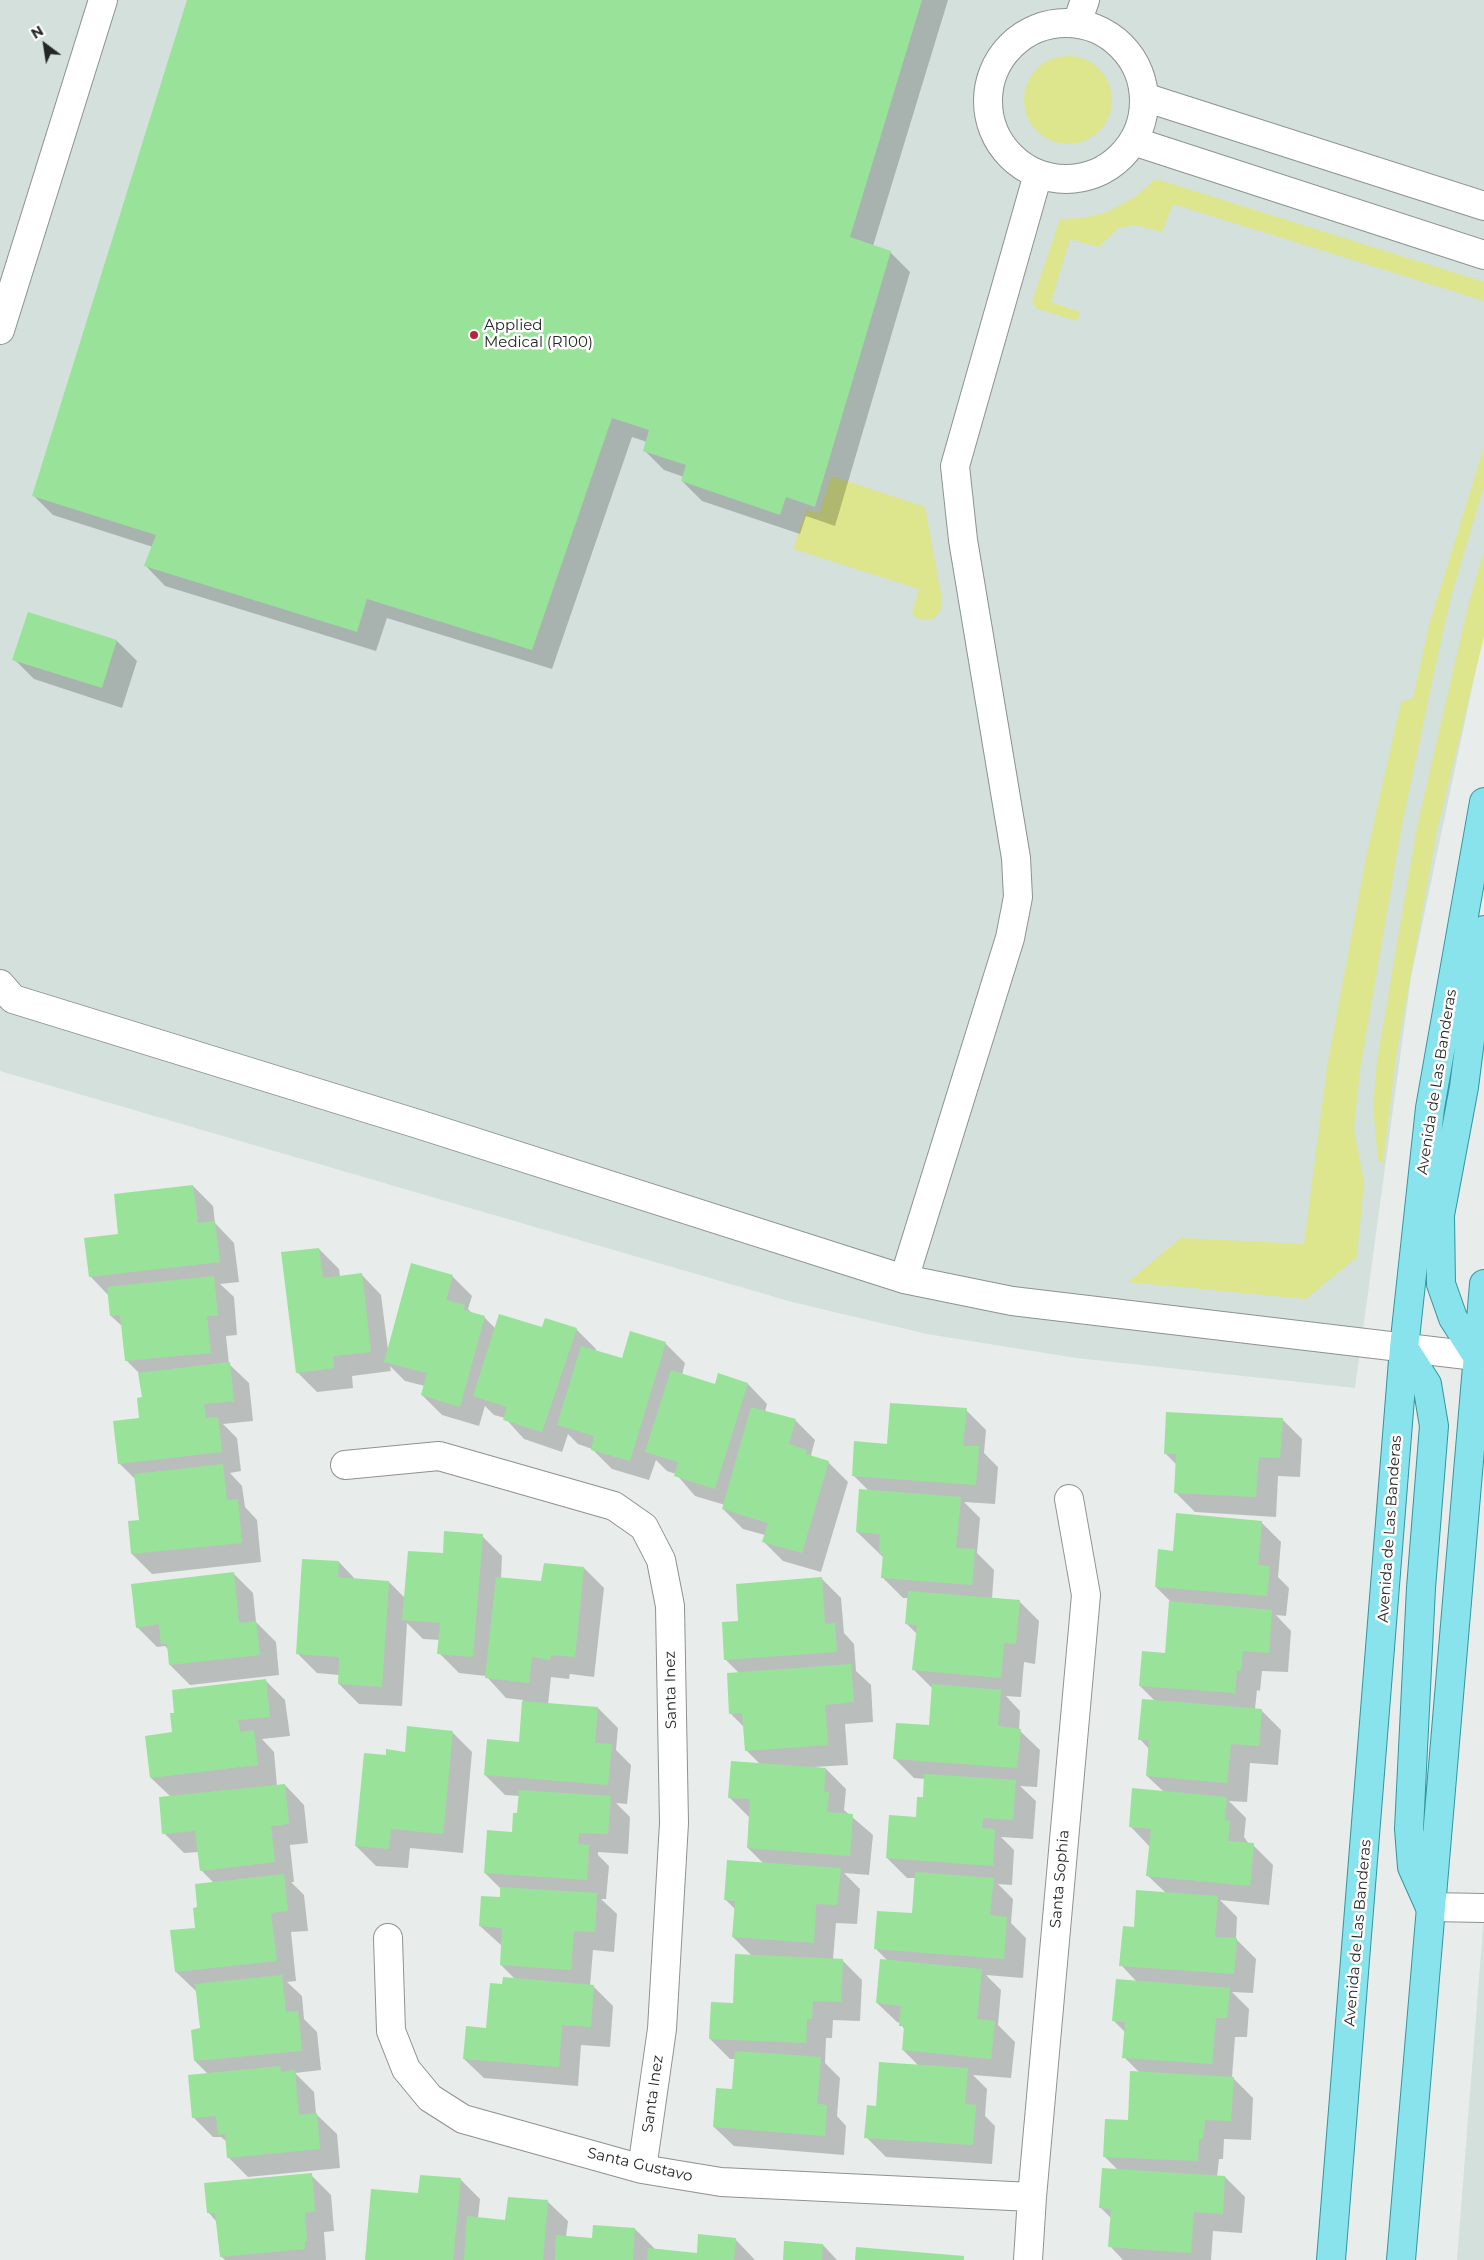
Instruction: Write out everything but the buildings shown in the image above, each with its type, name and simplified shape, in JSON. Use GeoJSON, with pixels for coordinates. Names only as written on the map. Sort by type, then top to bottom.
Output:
{"type":"FeatureCollection","features":[{"type":"Feature","properties":{"kind":"main road","name":"Avenida de Las Banderas"},"geometry":{"type":"LineString","coordinates":[[1331,2260],[1404,1348],[1430,1108],[1484,802]]}},
{"type":"Feature","properties":{"kind":"main road"},"geometry":{"type":"LineString","coordinates":[[1481,1356],[1453,1318],[1441,1284],[1440,1215],[1464,1086],[1484,930]]}},
{"type":"Feature","properties":{"kind":"main road"},"geometry":{"type":"LineString","coordinates":[[1401,2260],[1430,1907],[1481,1356],[1484,1284]]}},
{"type":"Feature","properties":{"kind":"main road"},"geometry":{"type":"LineString","coordinates":[[1404,1348],[1427,1384],[1434,1426],[1421,1588],[1409,1829],[1412,1867],[1430,1907]]}},
{"type":"Feature","properties":{"kind":"street"},"geometry":{"type":"LineString","coordinates":[[0,330],[103,0]]}},
{"type":"Feature","properties":{"kind":"street"},"geometry":{"type":"LineString","coordinates":[[1081,12],[1097,29],[1116,40],[1134,63],[1140,76],[1144,97],[1142,120],[1133,141],[1119,158],[1102,170],[1081,177],[1059,179],[1038,174],[1016,161],[999,142],[989,119],[988,94],[994,70],[1008,48],[1027,33],[1081,12]]}},
{"type":"Feature","properties":{"kind":"street"},"geometry":{"type":"LineString","coordinates":[[1144,97],[1484,206]]}},
{"type":"Feature","properties":{"kind":"street"},"geometry":{"type":"LineString","coordinates":[[1133,141],[1484,255]]}},
{"type":"Feature","properties":{"kind":"street"},"geometry":{"type":"LineString","coordinates":[[904,1279],[1010,938],[1018,897],[1016,858],[964,549],[955,466],[1038,174]]}},
{"type":"Feature","properties":{"kind":"street"},"geometry":{"type":"LineString","coordinates":[[0,984],[13,999],[408,1121],[904,1279],[1012,1301],[1481,1356]]}},
{"type":"Feature","properties":{"kind":"street","name":"Santa Inez"},"geometry":{"type":"LineString","coordinates":[[345,1465],[439,1456],[614,1506],[644,1527],[662,1560],[670,1606],[674,1823],[662,2029],[642,2169]]}},
{"type":"Feature","properties":{"kind":"street","name":"Santa Sophia"},"geometry":{"type":"LineString","coordinates":[[1028,2260],[1086,1595],[1069,1499]]}},
{"type":"Feature","properties":{"kind":"street"},"geometry":{"type":"LineString","coordinates":[[1430,1907],[1484,1908]]}},
{"type":"Feature","properties":{"kind":"street","name":"Santa Gustavo"},"geometry":{"type":"LineString","coordinates":[[388,1938],[391,2031],[406,2069],[430,2098],[462,2119],[642,2169],[721,2182],[1032,2197]]}},
{"type":"Feature","properties":{"kind":"shaded area"},"geometry":{"type":"Polygon","coordinates":[[[0,0],[1484,0],[1484,631],[1411,977],[1355,1388],[1076,1358],[927,1334],[792,1302],[0,1071],[0,0]]]}},
{"type":"Feature","properties":{"kind":"shaded area"},"geometry":{"type":"Polygon","coordinates":[[[1484,1914],[1484,2260],[1457,2260],[1479,1978],[1484,1914]]]}},
{"type":"Feature","properties":{"kind":"green space"},"geometry":{"type":"Polygon","coordinates":[[[1059,56],[1077,56],[1093,63],[1105,75],[1112,91],[1112,109],[1105,125],[1093,137],[1077,144],[1059,144],[1043,137],[1031,125],[1024,109],[1024,91],[1031,75],[1043,63],[1059,56]]]}},
{"type":"Feature","properties":{"kind":"green space"},"geometry":{"type":"Polygon","coordinates":[[[1156,179],[1484,282],[1484,301],[1173,204],[1162,232],[1135,225],[1118,228],[1099,247],[1070,239],[1051,302],[1080,312],[1077,321],[1037,309],[1032,302],[1060,219],[1083,218],[1107,212],[1135,197],[1156,179]]]}},
{"type":"Feature","properties":{"kind":"green space"},"geometry":{"type":"Polygon","coordinates":[[[1484,447],[1484,486],[1451,597],[1435,668],[1401,830],[1360,1070],[1354,1129],[1364,1182],[1357,1257],[1306,1299],[1128,1282],[1181,1238],[1304,1244],[1327,1067],[1365,863],[1401,702],[1413,698],[1429,625],[1484,447]]]}},
{"type":"Feature","properties":{"kind":"green space"},"geometry":{"type":"Polygon","coordinates":[[[831,476],[925,507],[942,599],[941,609],[935,618],[926,620],[916,618],[912,613],[919,589],[793,549],[806,510],[819,513],[831,476]]]}},
{"type":"Feature","properties":{"kind":"green space"},"geometry":{"type":"Polygon","coordinates":[[[1484,552],[1484,636],[1437,831],[1397,1051],[1383,1163],[1378,1160],[1373,1107],[1377,1061],[1417,827],[1470,598],[1484,552]]]}},
{"type":"Feature","properties":{"kind":"place","name":"Applied Medical (R100)"},"geometry":{"type":"Point","coordinates":[474,335]}}]}
